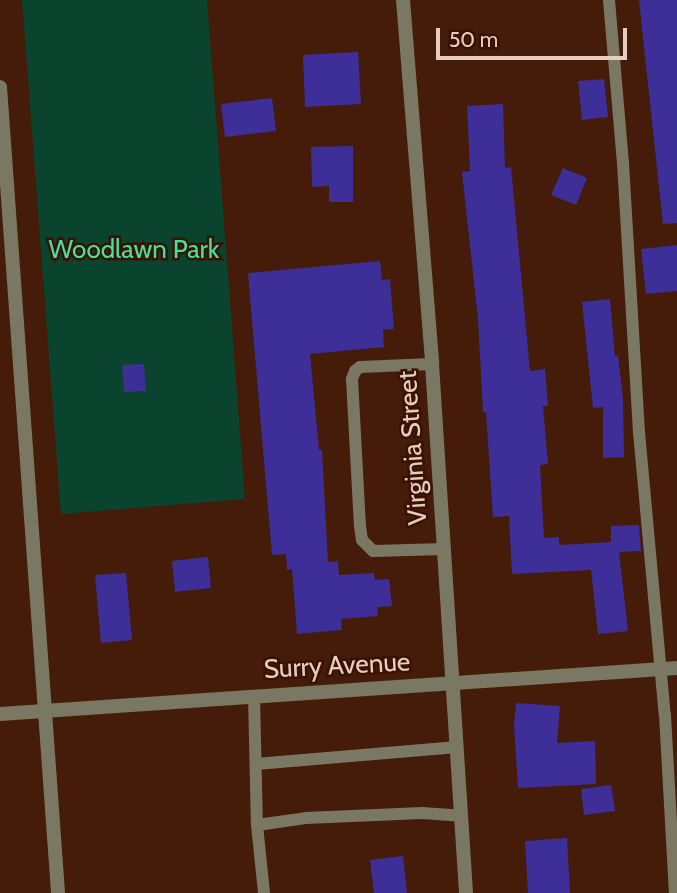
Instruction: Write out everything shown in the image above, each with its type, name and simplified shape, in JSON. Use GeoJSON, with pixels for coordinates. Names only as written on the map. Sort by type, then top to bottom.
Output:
{"type":"FeatureCollection","features":[{"type":"Feature","properties":{"kind":"street","name":"Virginia Street"},"geometry":{"type":"LineString","coordinates":[[403,0],[432,365],[467,893]]}},
{"type":"Feature","properties":{"kind":"street"},"geometry":{"type":"LineString","coordinates":[[0,87],[58,893]]}},
{"type":"Feature","properties":{"kind":"street","name":"Surry Avenue"},"geometry":{"type":"LineString","coordinates":[[0,714],[677,668]]}},
{"type":"Feature","properties":{"kind":"lane"},"geometry":{"type":"LineString","coordinates":[[609,0],[623,163],[639,432],[661,669],[675,893]]}},
{"type":"Feature","properties":{"kind":"lane"},"geometry":{"type":"LineString","coordinates":[[432,365],[360,367],[355,371],[352,379],[360,526],[362,540],[373,551],[444,549]]}},
{"type":"Feature","properties":{"kind":"lane"},"geometry":{"type":"LineString","coordinates":[[254,696],[257,825],[264,893]]}},
{"type":"Feature","properties":{"kind":"lane"},"geometry":{"type":"LineString","coordinates":[[256,764],[457,747]]}},
{"type":"Feature","properties":{"kind":"lane"},"geometry":{"type":"LineString","coordinates":[[257,825],[306,818],[368,815],[461,816]]}},
{"type":"Feature","properties":{"kind":"green space","name":"Woodlawn Park"},"geometry":{"type":"Polygon","coordinates":[[[22,0],[207,0],[245,499],[61,514],[22,0]]]}},
{"type":"Feature","properties":{"kind":"building"},"geometry":{"type":"Polygon","coordinates":[[[639,0],[677,0],[677,223],[663,224],[639,0]]]}},
{"type":"Feature","properties":{"kind":"building"},"geometry":{"type":"Polygon","coordinates":[[[358,52],[361,104],[305,107],[303,55],[358,52]]]}},
{"type":"Feature","properties":{"kind":"building"},"geometry":{"type":"Polygon","coordinates":[[[604,79],[608,117],[582,120],[578,81],[604,79]]]}},
{"type":"Feature","properties":{"kind":"building"},"geometry":{"type":"Polygon","coordinates":[[[272,98],[276,131],[225,137],[221,104],[272,98]]]}},
{"type":"Feature","properties":{"kind":"building"},"geometry":{"type":"Polygon","coordinates":[[[503,104],[505,168],[511,167],[530,371],[545,369],[548,406],[543,406],[548,464],[540,465],[544,538],[559,537],[559,545],[611,542],[611,526],[639,525],[641,551],[619,552],[628,631],[598,634],[591,570],[512,574],[509,516],[493,517],[478,319],[462,172],[470,171],[467,106],[503,104]]]}},
{"type":"Feature","properties":{"kind":"building"},"geometry":{"type":"Polygon","coordinates":[[[353,146],[353,202],[329,202],[329,186],[312,187],[311,147],[353,146]]]}},
{"type":"Feature","properties":{"kind":"building"},"geometry":{"type":"Polygon","coordinates":[[[563,168],[587,178],[576,205],[551,195],[563,168]]]}},
{"type":"Feature","properties":{"kind":"building"},"geometry":{"type":"Polygon","coordinates":[[[677,245],[677,291],[646,294],[641,249],[677,245]]]}},
{"type":"Feature","properties":{"kind":"building"},"geometry":{"type":"Polygon","coordinates":[[[380,261],[382,280],[390,279],[394,329],[383,330],[384,347],[310,354],[319,450],[322,450],[328,562],[338,561],[339,575],[374,573],[375,580],[389,579],[392,606],[377,607],[378,616],[341,619],[342,630],[297,634],[292,569],[287,570],[286,554],[272,555],[248,273],[380,261]]]}},
{"type":"Feature","properties":{"kind":"building"},"geometry":{"type":"Polygon","coordinates":[[[610,299],[615,356],[618,356],[623,399],[624,457],[603,458],[603,407],[593,408],[582,302],[610,299]]]}},
{"type":"Feature","properties":{"kind":"building"},"geometry":{"type":"Polygon","coordinates":[[[144,364],[146,391],[124,392],[122,365],[144,364]]]}},
{"type":"Feature","properties":{"kind":"building"},"geometry":{"type":"Polygon","coordinates":[[[208,557],[211,588],[175,592],[172,561],[208,557]]]}},
{"type":"Feature","properties":{"kind":"building"},"geometry":{"type":"Polygon","coordinates":[[[126,573],[132,640],[101,643],[95,575],[126,573]]]}},
{"type":"Feature","properties":{"kind":"building"},"geometry":{"type":"Polygon","coordinates":[[[516,703],[560,706],[557,743],[595,741],[596,784],[518,788],[514,726],[516,703]]]}},
{"type":"Feature","properties":{"kind":"building"},"geometry":{"type":"Polygon","coordinates":[[[611,785],[615,811],[584,815],[581,789],[611,785]]]}},
{"type":"Feature","properties":{"kind":"building"},"geometry":{"type":"Polygon","coordinates":[[[567,838],[570,893],[528,893],[525,841],[567,838]]]}},
{"type":"Feature","properties":{"kind":"building"},"geometry":{"type":"Polygon","coordinates":[[[403,856],[407,893],[374,893],[370,860],[403,856]]]}}]}
